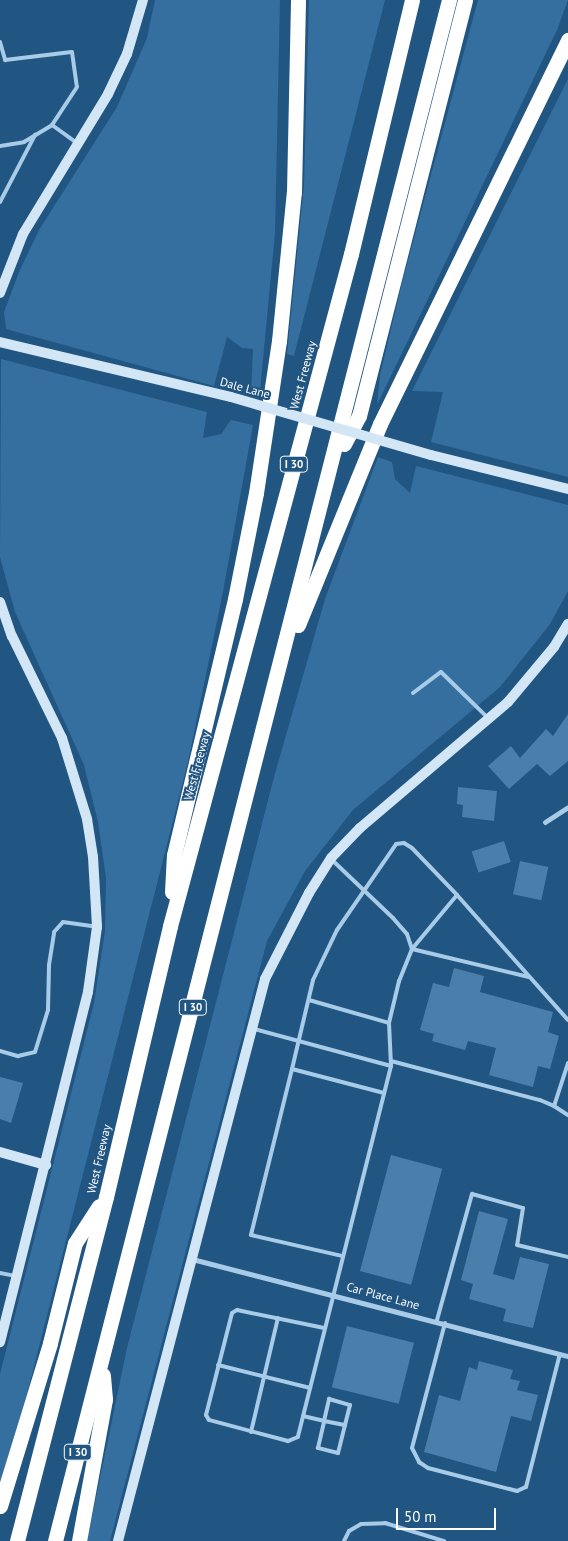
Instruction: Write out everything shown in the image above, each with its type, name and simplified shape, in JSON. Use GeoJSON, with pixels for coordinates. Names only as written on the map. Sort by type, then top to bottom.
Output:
{"type":"FeatureCollection","features":[{"type":"Feature","properties":{"kind":"highway"},"geometry":{"type":"LineString","coordinates":[[170,926],[174,855],[237,589],[256,493],[279,341],[294,192],[298,0]]}},
{"type":"Feature","properties":{"kind":"highway"},"geometry":{"type":"LineString","coordinates":[[400,0],[402,39]]}},
{"type":"Feature","properties":{"kind":"highway","name":"West Freeway"},"geometry":{"type":"LineString","coordinates":[[17,1541],[106,1197],[170,926],[351,254],[412,0]]}},
{"type":"Feature","properties":{"kind":"highway","name":"I 30"},"geometry":{"type":"LineString","coordinates":[[55,1541],[285,650],[449,0]]}},
{"type":"Feature","properties":{"kind":"highway"},"geometry":{"type":"LineString","coordinates":[[331,468],[359,416],[465,0]]}},
{"type":"Feature","properties":{"kind":"highway"},"geometry":{"type":"LineString","coordinates":[[285,650],[309,603],[380,424],[568,40]]}},
{"type":"Feature","properties":{"kind":"highway"},"geometry":{"type":"LineString","coordinates":[[0,1506],[50,1343],[74,1243],[106,1197]]}},
{"type":"Feature","properties":{"kind":"highway"},"geometry":{"type":"LineString","coordinates":[[79,1541],[105,1399],[102,1364]]}},
{"type":"Feature","properties":{"kind":"main road"},"geometry":{"type":"LineString","coordinates":[[0,293],[23,234],[80,145],[127,54],[143,0]]}},
{"type":"Feature","properties":{"kind":"main road","name":"Dale Lane"},"geometry":{"type":"LineString","coordinates":[[0,342],[231,397],[431,455],[568,489]]}},
{"type":"Feature","properties":{"kind":"main road"},"geometry":{"type":"LineString","coordinates":[[0,602],[12,636],[62,738],[87,819],[93,857],[97,927],[88,992],[0,1342]]}},
{"type":"Feature","properties":{"kind":"main road"},"geometry":{"type":"LineString","coordinates":[[118,1541],[250,1028],[265,978],[331,859],[360,828],[508,702],[554,647],[568,624]]}},
{"type":"Feature","properties":{"kind":"main road"},"geometry":{"type":"LineString","coordinates":[[0,1152],[46,1165]]}},
{"type":"Feature","properties":{"kind":"street"},"geometry":{"type":"LineString","coordinates":[[545,822],[568,807]]}},
{"type":"Feature","properties":{"kind":"street","name":"Car Place Lane"},"geometry":{"type":"LineString","coordinates":[[191,1258],[445,1322],[568,1356]]}},
{"type":"Feature","properties":{"kind":"lane"},"geometry":{"type":"LineString","coordinates":[[0,42],[5,60],[72,52],[77,87],[52,125],[24,142],[0,146]]}},
{"type":"Feature","properties":{"kind":"lane"},"geometry":{"type":"LineString","coordinates":[[52,125],[80,145]]}},
{"type":"Feature","properties":{"kind":"lane"},"geometry":{"type":"LineString","coordinates":[[0,202],[35,135]]}},
{"type":"Feature","properties":{"kind":"lane"},"geometry":{"type":"LineString","coordinates":[[413,692],[441,672],[490,719]]}},
{"type":"Feature","properties":{"kind":"lane"},"geometry":{"type":"LineString","coordinates":[[342,1256],[251,1235],[300,1040],[313,980],[337,930],[396,844],[404,843],[456,895],[568,1020]]}},
{"type":"Feature","properties":{"kind":"lane"},"geometry":{"type":"LineString","coordinates":[[331,859],[365,889],[407,934],[412,948]]}},
{"type":"Feature","properties":{"kind":"lane"},"geometry":{"type":"LineString","coordinates":[[324,1328],[237,1310],[232,1313],[206,1415],[214,1423],[294,1441],[303,1416],[391,1066],[389,1023],[399,981],[412,948],[456,895]]}},
{"type":"Feature","properties":{"kind":"lane"},"geometry":{"type":"LineString","coordinates":[[0,1051],[18,1056],[35,1052],[48,1010],[49,965],[54,932],[63,922],[97,927]]}},
{"type":"Feature","properties":{"kind":"lane"},"geometry":{"type":"LineString","coordinates":[[412,948],[528,977]]}},
{"type":"Feature","properties":{"kind":"lane"},"geometry":{"type":"LineString","coordinates":[[309,1000],[389,1023]]}},
{"type":"Feature","properties":{"kind":"lane"},"geometry":{"type":"LineString","coordinates":[[250,1028],[391,1066]]}},
{"type":"Feature","properties":{"kind":"lane"},"geometry":{"type":"LineString","coordinates":[[391,1061],[540,1100],[554,1106],[568,1116]]}},
{"type":"Feature","properties":{"kind":"lane"},"geometry":{"type":"LineString","coordinates":[[554,1106],[568,1063]]}},
{"type":"Feature","properties":{"kind":"lane"},"geometry":{"type":"LineString","coordinates":[[292,1069],[384,1093]]}},
{"type":"Feature","properties":{"kind":"lane"},"geometry":{"type":"LineString","coordinates":[[437,1320],[472,1194],[523,1208],[517,1244],[568,1258]]}},
{"type":"Feature","properties":{"kind":"lane"},"geometry":{"type":"LineString","coordinates":[[0,1273],[17,1277]]}},
{"type":"Feature","properties":{"kind":"lane"},"geometry":{"type":"LineString","coordinates":[[251,1432],[278,1318]]}},
{"type":"Feature","properties":{"kind":"lane"},"geometry":{"type":"LineString","coordinates":[[445,1322],[412,1448],[414,1456],[428,1468],[517,1491],[526,1487],[560,1354]]}},
{"type":"Feature","properties":{"kind":"lane"},"geometry":{"type":"LineString","coordinates":[[218,1366],[310,1388]]}},
{"type":"Feature","properties":{"kind":"lane"},"geometry":{"type":"LineString","coordinates":[[330,1400],[350,1405],[344,1425],[338,1453],[318,1448],[330,1400]]}},
{"type":"Feature","properties":{"kind":"lane"},"geometry":{"type":"LineString","coordinates":[[303,1416],[344,1425]]}},
{"type":"Feature","properties":{"kind":"lane"},"geometry":{"type":"LineString","coordinates":[[344,1541],[349,1531],[361,1524],[385,1523],[444,1541]]}},
{"type":"Feature","properties":{"kind":"shaded area"},"geometry":{"type":"Polygon","coordinates":[[[155,0],[280,0],[275,233],[260,391],[251,393],[253,349],[242,348],[227,337],[214,386],[6,329],[4,312],[19,272],[39,230],[117,107],[147,38],[155,0]]]}},
{"type":"Feature","properties":{"kind":"shaded area"},"geometry":{"type":"Polygon","coordinates":[[[309,0],[385,0],[294,356],[287,354],[304,185],[309,0]]]}},
{"type":"Feature","properties":{"kind":"shaded area"},"geometry":{"type":"Polygon","coordinates":[[[478,0],[568,0],[557,30],[377,405],[380,375],[403,279],[478,0]]]}},
{"type":"Feature","properties":{"kind":"shaded area"},"geometry":{"type":"Polygon","coordinates":[[[568,79],[568,477],[431,442],[443,392],[412,391],[568,79]]]}},
{"type":"Feature","properties":{"kind":"shaded area"},"geometry":{"type":"Polygon","coordinates":[[[1,359],[207,412],[203,438],[221,434],[231,420],[253,425],[223,592],[188,762],[26,1398],[0,1485],[0,1374],[94,1003],[105,931],[106,878],[98,822],[84,765],[15,612],[0,557],[1,359]]]}},
{"type":"Feature","properties":{"kind":"shaded area"},"geometry":{"type":"Polygon","coordinates":[[[378,457],[392,462],[395,479],[410,493],[416,466],[568,505],[568,591],[550,624],[500,687],[353,810],[305,871],[267,941],[110,1541],[87,1541],[127,1348],[274,777],[325,599],[378,457]]]}},
{"type":"Feature","properties":{"kind":"building"},"geometry":{"type":"Polygon","coordinates":[[[568,714],[568,761],[550,776],[537,764],[509,789],[488,766],[511,746],[520,758],[546,729],[553,736],[568,714]]]}},
{"type":"Feature","properties":{"kind":"building"},"geometry":{"type":"Polygon","coordinates":[[[458,787],[497,791],[494,821],[462,817],[463,805],[457,804],[458,787]]]}},
{"type":"Feature","properties":{"kind":"building"},"geometry":{"type":"Polygon","coordinates":[[[504,841],[511,862],[478,872],[472,852],[504,841]]]}},
{"type":"Feature","properties":{"kind":"building"},"geometry":{"type":"Polygon","coordinates":[[[520,861],[548,867],[541,900],[513,894],[520,861]]]}},
{"type":"Feature","properties":{"kind":"building"},"geometry":{"type":"Polygon","coordinates":[[[454,968],[484,976],[480,992],[553,1012],[548,1032],[559,1036],[550,1069],[538,1066],[533,1087],[489,1075],[496,1048],[468,1041],[465,1050],[432,1041],[434,1034],[420,1030],[433,983],[449,987],[454,968]]]}},
{"type":"Feature","properties":{"kind":"building"},"geometry":{"type":"Polygon","coordinates":[[[0,1077],[23,1083],[11,1123],[0,1119],[0,1077]]]}},
{"type":"Feature","properties":{"kind":"building"},"geometry":{"type":"Polygon","coordinates":[[[391,1155],[442,1169],[411,1285],[360,1271],[391,1155]]]}},
{"type":"Feature","properties":{"kind":"building"},"geometry":{"type":"Polygon","coordinates":[[[479,1211],[508,1219],[493,1274],[514,1280],[520,1257],[549,1264],[533,1328],[503,1321],[506,1309],[469,1299],[473,1284],[461,1280],[479,1211]]]}},
{"type":"Feature","properties":{"kind":"building"},"geometry":{"type":"Polygon","coordinates":[[[347,1326],[414,1343],[399,1404],[332,1387],[347,1326]]]}},
{"type":"Feature","properties":{"kind":"building"},"geometry":{"type":"Polygon","coordinates":[[[479,1361],[513,1370],[510,1379],[520,1381],[517,1390],[538,1395],[531,1421],[511,1416],[496,1472],[424,1452],[439,1395],[460,1401],[469,1367],[477,1370],[479,1361]]]}}]}
